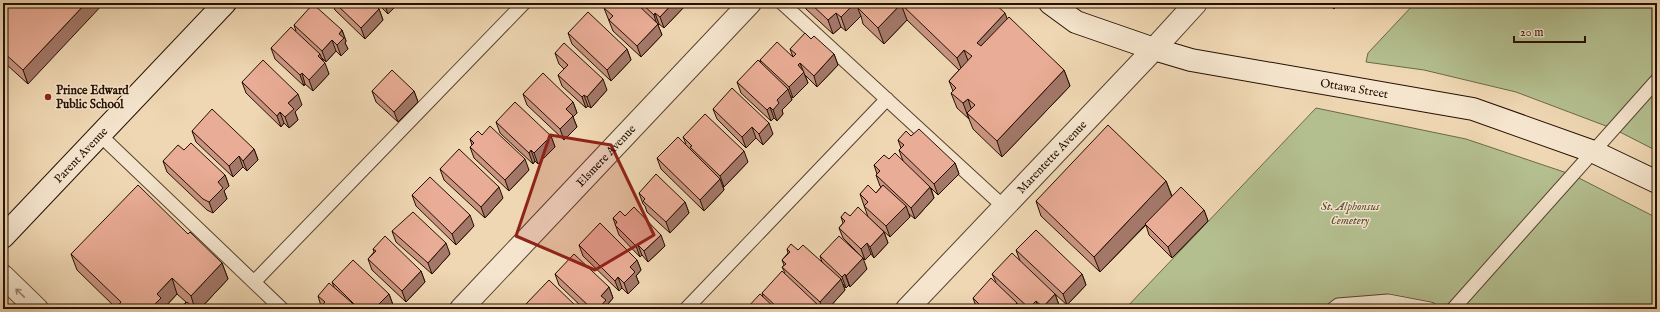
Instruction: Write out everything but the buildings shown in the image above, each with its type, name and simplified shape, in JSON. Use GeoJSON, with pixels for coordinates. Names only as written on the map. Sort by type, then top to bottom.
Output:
{"type":"FeatureCollection","features":[{"type":"Feature","properties":{"kind":"street","name":"Parent Avenue"},"geometry":{"type":"LineString","coordinates":[[3,237],[225,3]]}},
{"type":"Feature","properties":{"kind":"street","name":"Elsmere Avenue"},"geometry":{"type":"LineString","coordinates":[[461,309],[750,3]]}},
{"type":"Feature","properties":{"kind":"street","name":"Ottawa Street"},"geometry":{"type":"LineString","coordinates":[[1050,3],[1076,22],[1191,60],[1473,109],[1594,152],[1657,182]]}},
{"type":"Feature","properties":{"kind":"street","name":"Marentette Avenue"},"geometry":{"type":"LineString","coordinates":[[906,309],[1196,3]]}},
{"type":"Feature","properties":{"kind":"street"},"geometry":{"type":"LineString","coordinates":[[3,276],[37,309]]}},
{"type":"Feature","properties":{"kind":"lane"},"geometry":{"type":"LineString","coordinates":[[254,282],[524,3]]}},
{"type":"Feature","properties":{"kind":"lane"},"geometry":{"type":"LineString","coordinates":[[782,3],[1004,206]]}},
{"type":"Feature","properties":{"kind":"lane"},"geometry":{"type":"LineString","coordinates":[[1452,309],[1657,80]]}},
{"type":"Feature","properties":{"kind":"lane"},"geometry":{"type":"LineString","coordinates":[[686,309],[887,99]]}},
{"type":"Feature","properties":{"kind":"lane"},"geometry":{"type":"LineString","coordinates":[[100,135],[282,309]]}},
{"type":"Feature","properties":{"kind":"lane"},"geometry":{"type":"LineString","coordinates":[[1332,309],[1338,305],[1388,301],[1430,309]]}},
{"type":"Feature","properties":{"kind":"highlighted area"},"geometry":{"type":"Polygon","coordinates":[[[550,135],[611,145],[654,235],[595,270],[516,236],[550,135]]]}},
{"type":"Feature","properties":{"kind":"green space"},"geometry":{"type":"Polygon","coordinates":[[[1415,3],[1657,3],[1657,151],[1614,129],[1516,92],[1424,70],[1366,62],[1368,53],[1415,3]]]}},
{"type":"Feature","properties":{"kind":"green space","name":"St. Alphonsus Cemetery"},"geometry":{"type":"Polygon","coordinates":[[[1316,108],[1466,139],[1573,175],[1657,218],[1657,309],[1125,309],[1316,108]]]}},
{"type":"Feature","properties":{"kind":"place","name":"Prince Edward Public School"},"geometry":{"type":"Point","coordinates":[48,97]}}]}
